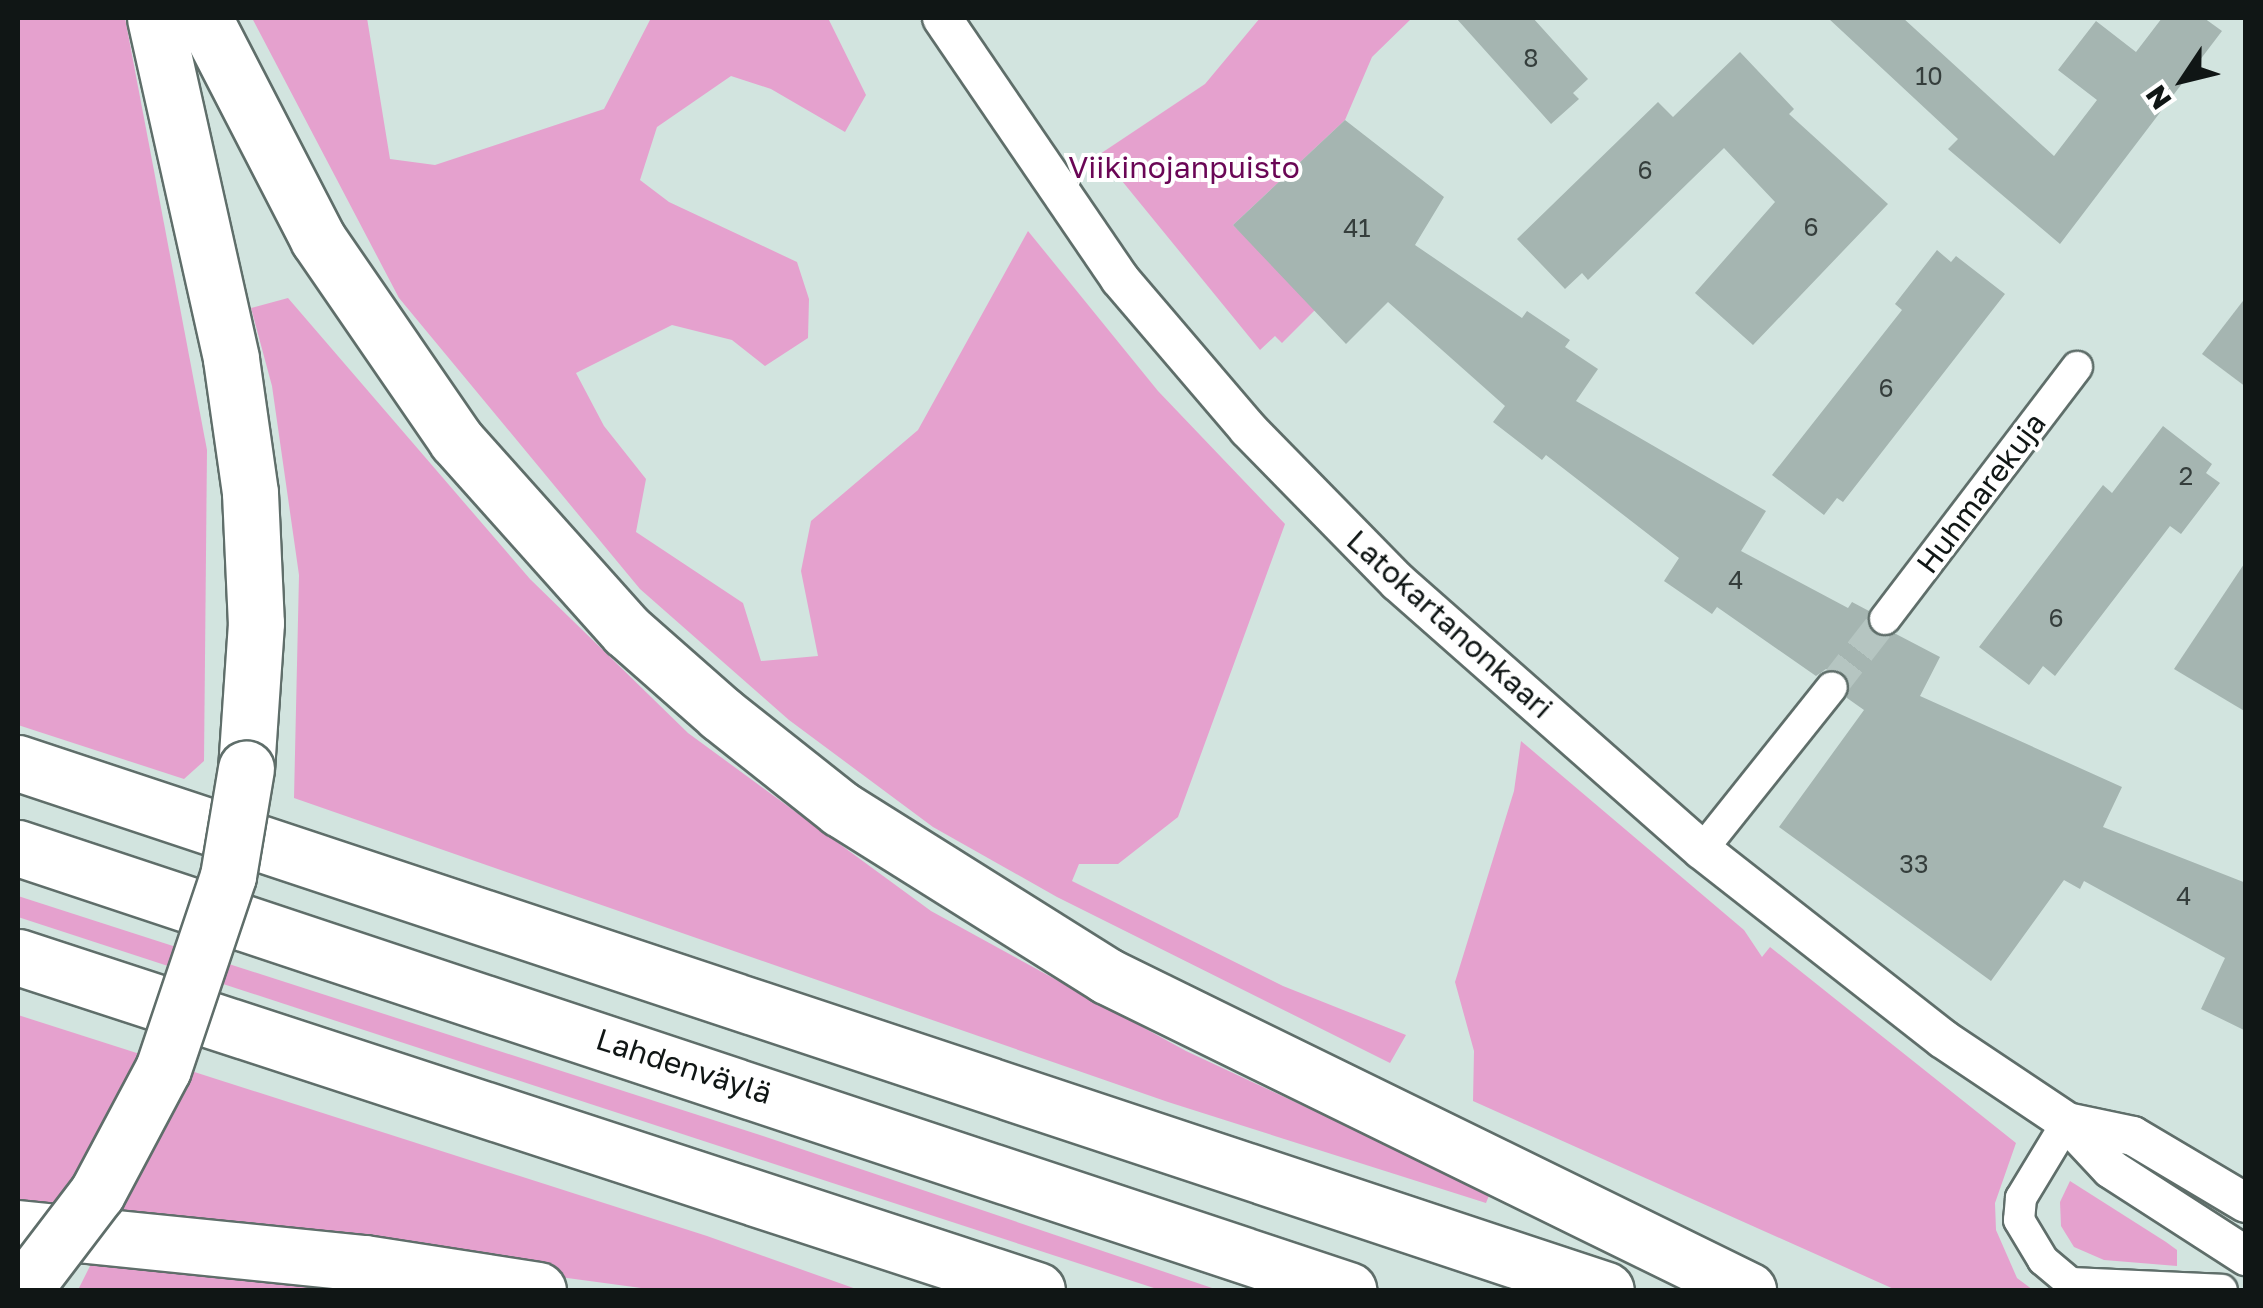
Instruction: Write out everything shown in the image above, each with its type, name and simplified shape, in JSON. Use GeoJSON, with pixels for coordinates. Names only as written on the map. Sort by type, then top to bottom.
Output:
{"type":"FeatureCollection","features":[{"type":"Feature","properties":{"kind":"highway"},"geometry":{"type":"LineString","coordinates":[[23,1290],[97,1193],[164,1069],[228,876],[246,768],[256,622],[250,493],[223,321],[155,18]]}},
{"type":"Feature","properties":{"kind":"highway"},"geometry":{"type":"LineString","coordinates":[[204,18],[318,238],[456,440],[615,618],[721,714],[840,809],[1107,976],[1748,1290]]}},
{"type":"Feature","properties":{"kind":"highway"},"geometry":{"type":"LineString","coordinates":[[18,764],[593,949],[1606,1290]]}},
{"type":"Feature","properties":{"kind":"highway","name":"Lahdenväylä"},"geometry":{"type":"LineString","coordinates":[[18,848],[1348,1290]]}},
{"type":"Feature","properties":{"kind":"highway"},"geometry":{"type":"LineString","coordinates":[[18,957],[1037,1290]]}},
{"type":"Feature","properties":{"kind":"highway"},"geometry":{"type":"LineString","coordinates":[[18,1228],[364,1262],[538,1290]]}},
{"type":"Feature","properties":{"kind":"street","name":"Latokartanonkaari"},"geometry":{"type":"LineString","coordinates":[[942,18],[1120,279],[1248,429],[1398,582],[1702,850],[1943,1040],[2067,1122],[2111,1169],[2246,1256]]}},
{"type":"Feature","properties":{"kind":"street","name":"Huhmarekuja"},"geometry":{"type":"LineString","coordinates":[[1884,619],[2077,366]]}},
{"type":"Feature","properties":{"kind":"street"},"geometry":{"type":"LineString","coordinates":[[1702,850],[1832,687]]}},
{"type":"Feature","properties":{"kind":"street","name":"Latokartanonkaari"},"geometry":{"type":"LineString","coordinates":[[2067,1122],[2133,1136],[2246,1203]]}},
{"type":"Feature","properties":{"kind":"street"},"geometry":{"type":"LineString","coordinates":[[2067,1122],[2021,1198],[2019,1220],[2043,1260],[2070,1282],[2222,1290]]}},
{"type":"Feature","properties":{"kind":"green space"},"geometry":{"type":"Polygon","coordinates":[[[18,18],[125,18],[207,450],[204,761],[184,779],[18,725],[18,18]]]}},
{"type":"Feature","properties":{"kind":"green space"},"geometry":{"type":"Polygon","coordinates":[[[252,18],[367,18],[390,159],[435,165],[604,109],[651,18],[828,18],[866,95],[845,132],[771,89],[731,76],[657,127],[640,180],[669,202],[797,262],[809,299],[808,338],[765,366],[732,340],[672,325],[576,373],[604,426],[646,479],[636,532],[743,603],[761,661],[818,656],[801,571],[811,521],[918,430],[1028,231],[1158,391],[1285,524],[1178,817],[1118,864],[1079,864],[1072,881],[1283,986],[1406,1035],[1390,1063],[1057,897],[933,827],[789,720],[640,589],[399,298],[252,18]]]}},
{"type":"Feature","properties":{"kind":"green space","name":"Viikinojanpuisto"},"geometry":{"type":"Polygon","coordinates":[[[1260,18],[1412,18],[1372,57],[1345,120],[1233,225],[1318,307],[1282,343],[1275,336],[1260,350],[1100,154],[1205,84],[1260,18]]]}},
{"type":"Feature","properties":{"kind":"green space"},"geometry":{"type":"Polygon","coordinates":[[[288,298],[530,579],[688,733],[931,911],[1186,1051],[1490,1193],[1486,1203],[1168,1102],[294,798],[299,575],[272,386],[251,308],[288,298]]]}},
{"type":"Feature","properties":{"kind":"green space"},"geometry":{"type":"Polygon","coordinates":[[[1521,741],[1744,930],[1762,957],[1770,947],[2016,1143],[1995,1203],[1996,1230],[2017,1278],[2033,1290],[1896,1290],[1473,1101],[1474,1051],[1455,982],[1514,791],[1521,741]]]}},
{"type":"Feature","properties":{"kind":"green space"},"geometry":{"type":"Polygon","coordinates":[[[18,896],[763,1136],[1218,1290],[1160,1290],[18,917],[18,896]]]}},
{"type":"Feature","properties":{"kind":"green space"},"geometry":{"type":"Polygon","coordinates":[[[18,1015],[143,1055],[54,1216],[18,1214],[18,1015]]]}},
{"type":"Feature","properties":{"kind":"green space"},"geometry":{"type":"Polygon","coordinates":[[[185,1069],[707,1236],[859,1290],[656,1290],[106,1216],[185,1069]]]}},
{"type":"Feature","properties":{"kind":"green space"},"geometry":{"type":"Polygon","coordinates":[[[2070,1181],[2177,1250],[2177,1266],[2104,1260],[2074,1247],[2061,1226],[2060,1202],[2070,1181]]]}},
{"type":"Feature","properties":{"kind":"green space"},"geometry":{"type":"Polygon","coordinates":[[[95,1256],[415,1290],[78,1290],[95,1256]]]}},
{"type":"Feature","properties":{"kind":"building"},"geometry":{"type":"Polygon","coordinates":[[[1456,18],[1533,18],[1588,79],[1573,93],[1579,99],[1551,124],[1456,18]]]}},
{"type":"Feature","properties":{"kind":"building"},"geometry":{"type":"Polygon","coordinates":[[[1828,18],[1903,18],[2054,156],[2097,100],[2058,70],[2096,21],[2136,52],[2162,18],[2204,18],[2222,31],[2060,244],[1948,149],[1958,139],[1828,18]]]}},
{"type":"Feature","properties":{"kind":"building"},"geometry":{"type":"Polygon","coordinates":[[[1740,52],[1794,109],[1789,114],[1888,204],[1753,345],[1695,293],[1775,202],[1724,148],[1588,280],[1582,273],[1565,289],[1517,239],[1658,102],[1673,117],[1740,52]]]}},
{"type":"Feature","properties":{"kind":"building"},"geometry":{"type":"Polygon","coordinates":[[[1345,120],[1444,197],[1415,245],[1522,318],[1527,311],[1570,340],[1565,347],[1598,369],[1576,401],[1766,511],[1741,551],[1848,608],[1852,602],[1869,611],[1874,634],[1896,634],[1940,657],[1920,696],[2122,787],[2103,827],[2246,883],[2246,1031],[2201,1009],[2225,958],[2084,881],[2080,889],[2064,880],[1991,981],[1779,827],[1864,710],[1847,698],[1844,673],[1826,669],[1816,676],[1717,607],[1712,614],[1664,581],[1679,558],[1546,455],[1542,460],[1493,422],[1505,406],[1388,302],[1346,344],[1233,225],[1345,120]]]}},
{"type":"Feature","properties":{"kind":"building"},"geometry":{"type":"Polygon","coordinates":[[[1937,250],[1951,262],[1956,256],[2005,294],[1843,502],[1837,498],[1824,515],[1772,475],[1902,310],[1895,304],[1937,250]]]}},
{"type":"Feature","properties":{"kind":"building"},"geometry":{"type":"Polygon","coordinates":[[[2246,297],[2246,387],[2202,354],[2246,297]]]}},
{"type":"Feature","properties":{"kind":"building"},"geometry":{"type":"Polygon","coordinates":[[[2163,426],[2212,464],[2206,473],[2220,483],[2181,534],[2170,526],[2055,676],[2043,666],[2029,685],[1979,647],[2103,485],[2112,493],[2163,426]]]}},
{"type":"Feature","properties":{"kind":"building"},"geometry":{"type":"Polygon","coordinates":[[[2246,561],[2246,712],[2174,669],[2246,561]]]}},
{"type":"Feature","properties":{"kind":"tunnel"},"geometry":{"type":"LineString","coordinates":[[1832,687],[1885,619]]}}]}
